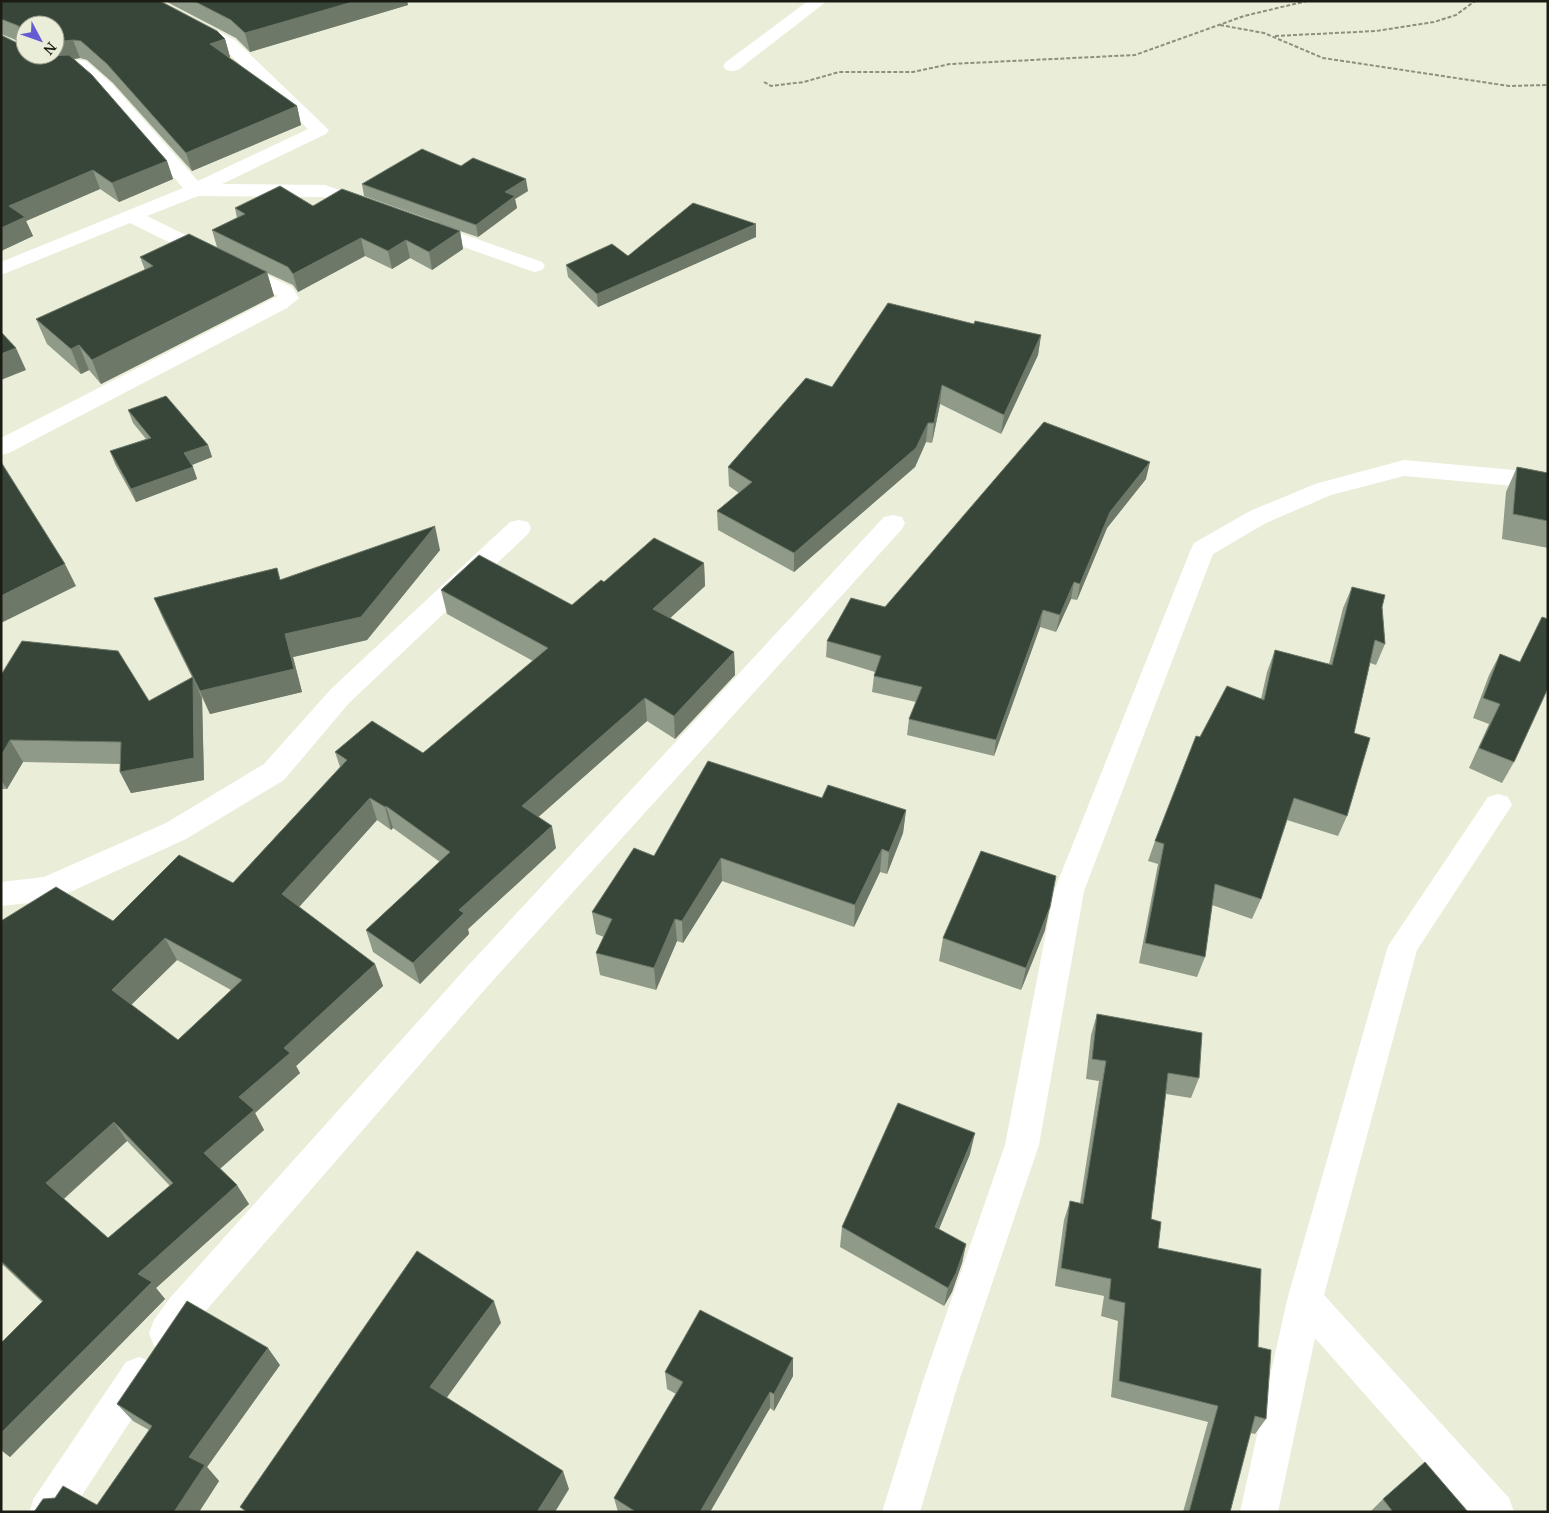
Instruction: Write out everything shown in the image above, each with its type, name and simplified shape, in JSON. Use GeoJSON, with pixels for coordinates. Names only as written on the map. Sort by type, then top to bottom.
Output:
{"type":"FeatureCollection","features":[{"type":"Feature","properties":{"kind":"street"},"geometry":{"type":"LineString","coordinates":[[1,270],[195,190],[320,130],[229,44],[147,1]]}},
{"type":"Feature","properties":{"kind":"street"},"geometry":{"type":"LineString","coordinates":[[732,66],[819,1]]}},
{"type":"Feature","properties":{"kind":"street"},"geometry":{"type":"LineString","coordinates":[[51,65],[57,68],[80,65],[106,88],[195,190],[325,191],[535,266]]}},
{"type":"Feature","properties":{"kind":"street"},"geometry":{"type":"LineString","coordinates":[[1,448],[289,298],[285,291],[131,216]]}},
{"type":"Feature","properties":{"kind":"street"},"geometry":{"type":"LineString","coordinates":[[901,1512],[940,1384],[1022,1145],[1069,890],[1203,548],[1258,517],[1322,489],[1404,468],[1525,479],[1548,483]]}},
{"type":"Feature","properties":{"kind":"street"},"geometry":{"type":"LineString","coordinates":[[48,1512],[183,1310],[476,978],[892,522]]}},
{"type":"Feature","properties":{"kind":"street"},"geometry":{"type":"LineString","coordinates":[[1,894],[47,888],[176,831],[274,772],[340,696],[519,528]]}},
{"type":"Feature","properties":{"kind":"street"},"geometry":{"type":"LineString","coordinates":[[1259,1512],[1305,1300],[1403,946],[1498,805]]}},
{"type":"Feature","properties":{"kind":"street"},"geometry":{"type":"LineString","coordinates":[[14,920],[47,888]]}},
{"type":"Feature","properties":{"kind":"street"},"geometry":{"type":"LineString","coordinates":[[1305,1300],[1496,1512]]}},
{"type":"Feature","properties":{"kind":"path"},"geometry":{"type":"LineString","coordinates":[[732,66],[771,86],[804,82],[839,72],[913,72],[950,64],[1135,55],[1244,16],[1306,1]]}},
{"type":"Feature","properties":{"kind":"path"},"geometry":{"type":"LineString","coordinates":[[1271,36],[1376,31],[1434,22],[1456,15],[1474,1]]}},
{"type":"Feature","properties":{"kind":"path"},"geometry":{"type":"LineString","coordinates":[[1219,25],[1264,33],[1323,58],[1509,86],[1548,85]]}},
{"type":"Feature","properties":{"kind":"building"},"geometry":{"type":"Polygon","coordinates":[[[1,1],[160,1],[217,31],[225,39],[210,44],[297,106],[186,153],[107,64],[81,41],[65,41],[65,15],[15,15],[15,24],[1,19],[1,1]]]}},
{"type":"Feature","properties":{"kind":"building"},"geometry":{"type":"Polygon","coordinates":[[[194,1],[356,1],[245,33],[231,20],[194,1]]]}},
{"type":"Feature","properties":{"kind":"building"},"geometry":{"type":"Polygon","coordinates":[[[1,35],[15,42],[15,65],[65,65],[65,55],[69,55],[92,75],[167,161],[112,183],[93,170],[9,206],[25,217],[1,228],[1,35]]]}},
{"type":"Feature","properties":{"kind":"building"},"geometry":{"type":"Polygon","coordinates":[[[422,149],[461,166],[473,158],[526,179],[505,192],[515,196],[476,225],[362,184],[422,149]]]}},
{"type":"Feature","properties":{"kind":"building"},"geometry":{"type":"Polygon","coordinates":[[[280,186],[313,206],[342,189],[460,231],[429,252],[406,240],[388,251],[361,238],[293,274],[288,267],[212,230],[245,214],[235,208],[280,186]]]}},
{"type":"Feature","properties":{"kind":"building"},"geometry":{"type":"Polygon","coordinates":[[[693,203],[756,224],[597,294],[566,265],[612,244],[628,256],[693,203]]]}},
{"type":"Feature","properties":{"kind":"building"},"geometry":{"type":"Polygon","coordinates":[[[189,234],[267,272],[92,360],[79,345],[71,349],[36,319],[153,266],[140,257],[189,234]]]}},
{"type":"Feature","properties":{"kind":"building"},"geometry":{"type":"Polygon","coordinates":[[[888,303],[974,324],[975,321],[1041,335],[1004,415],[942,385],[934,423],[928,423],[916,448],[794,553],[717,511],[752,482],[728,467],[806,378],[832,387],[888,303]]]}},
{"type":"Feature","properties":{"kind":"building"},"geometry":{"type":"Polygon","coordinates":[[[1,332],[16,348],[1,354],[1,332]]]}},
{"type":"Feature","properties":{"kind":"building"},"geometry":{"type":"Polygon","coordinates":[[[166,396],[208,445],[184,453],[193,467],[131,489],[110,451],[151,438],[128,410],[166,396]]]}},
{"type":"Feature","properties":{"kind":"building"},"geometry":{"type":"Polygon","coordinates":[[[1044,422],[1150,462],[1110,512],[1080,584],[1074,582],[1060,615],[1043,610],[996,740],[909,719],[922,687],[874,676],[881,656],[827,641],[851,598],[885,607],[1044,422]]]}},
{"type":"Feature","properties":{"kind":"building"},"geometry":{"type":"Polygon","coordinates":[[[1,462],[65,564],[1,596],[1,462]]]}},
{"type":"Feature","properties":{"kind":"building"},"geometry":{"type":"Polygon","coordinates":[[[1517,467],[1548,473],[1548,521],[1513,514],[1517,467]]]}},
{"type":"Feature","properties":{"kind":"building"},"geometry":{"type":"Polygon","coordinates":[[[435,526],[361,617],[285,634],[294,669],[200,691],[154,598],[277,568],[280,580],[435,526]]]}},
{"type":"Feature","properties":{"kind":"building"},"geometry":{"type":"Polygon","coordinates":[[[654,538],[704,563],[653,609],[734,652],[674,716],[645,698],[522,806],[552,826],[459,910],[464,913],[413,963],[366,930],[450,852],[386,806],[370,798],[282,894],[375,964],[284,1048],[290,1053],[239,1097],[254,1110],[204,1153],[237,1185],[138,1274],[152,1282],[1,1433],[1,1343],[43,1301],[1,1261],[1,921],[56,887],[113,921],[179,855],[233,883],[347,760],[335,752],[372,721],[423,753],[548,648],[441,590],[479,555],[572,605],[601,580],[604,582],[654,538]],[[165,938],[112,990],[178,1040],[242,980],[165,938]],[[114,1122],[46,1183],[108,1238],[173,1183],[114,1122]]]}},
{"type":"Feature","properties":{"kind":"building"},"geometry":{"type":"Polygon","coordinates":[[[1352,587],[1385,595],[1382,607],[1385,644],[1375,640],[1354,733],[1370,738],[1347,816],[1294,798],[1261,899],[1215,884],[1205,957],[1145,943],[1164,844],[1155,841],[1196,736],[1200,737],[1227,686],[1264,700],[1275,650],[1332,665],[1352,587]]]}},
{"type":"Feature","properties":{"kind":"building"},"geometry":{"type":"Polygon","coordinates":[[[1542,617],[1548,619],[1548,688],[1514,762],[1479,748],[1500,704],[1483,698],[1500,654],[1520,662],[1542,617]]]}},
{"type":"Feature","properties":{"kind":"building"},"geometry":{"type":"Polygon","coordinates":[[[22,641],[118,651],[149,701],[193,677],[194,758],[120,772],[121,742],[10,740],[1,756],[1,675],[22,641]]]}},
{"type":"Feature","properties":{"kind":"building"},"geometry":{"type":"Polygon","coordinates":[[[708,761],[822,798],[828,785],[906,810],[889,852],[882,849],[855,905],[721,858],[682,921],[675,919],[654,968],[596,953],[612,919],[592,912],[634,848],[654,856],[708,761]]]}},
{"type":"Feature","properties":{"kind":"building"},"geometry":{"type":"Polygon","coordinates":[[[981,851],[1056,876],[1050,907],[1026,968],[943,938],[981,851]]]}},
{"type":"Feature","properties":{"kind":"building"},"geometry":{"type":"Polygon","coordinates":[[[1097,1014],[1202,1033],[1199,1078],[1168,1073],[1151,1219],[1161,1222],[1158,1248],[1261,1269],[1258,1347],[1271,1350],[1266,1419],[1255,1416],[1230,1512],[1189,1512],[1218,1406],[1119,1381],[1125,1303],[1109,1299],[1111,1279],[1061,1268],[1070,1201],[1083,1204],[1106,1061],[1092,1059],[1097,1014]]]}},
{"type":"Feature","properties":{"kind":"building"},"geometry":{"type":"Polygon","coordinates":[[[898,1103],[975,1133],[935,1227],[966,1244],[956,1273],[948,1288],[842,1227],[898,1103]]]}},
{"type":"Feature","properties":{"kind":"building"},"geometry":{"type":"Polygon","coordinates":[[[417,1251],[494,1301],[430,1387],[563,1471],[537,1512],[247,1512],[240,1507],[417,1251]]]}},
{"type":"Feature","properties":{"kind":"building"},"geometry":{"type":"Polygon","coordinates":[[[187,1301],[268,1348],[189,1457],[205,1465],[174,1512],[34,1512],[43,1499],[55,1498],[63,1486],[97,1505],[152,1426],[117,1404],[187,1301]]]}},
{"type":"Feature","properties":{"kind":"building"},"geometry":{"type":"Polygon","coordinates":[[[700,1310],[793,1358],[774,1394],[770,1392],[700,1512],[636,1512],[614,1498],[683,1382],[665,1372],[700,1310]]]}},
{"type":"Feature","properties":{"kind":"building"},"geometry":{"type":"Polygon","coordinates":[[[1425,1462],[1468,1512],[1393,1512],[1383,1499],[1425,1462]]]}}]}
